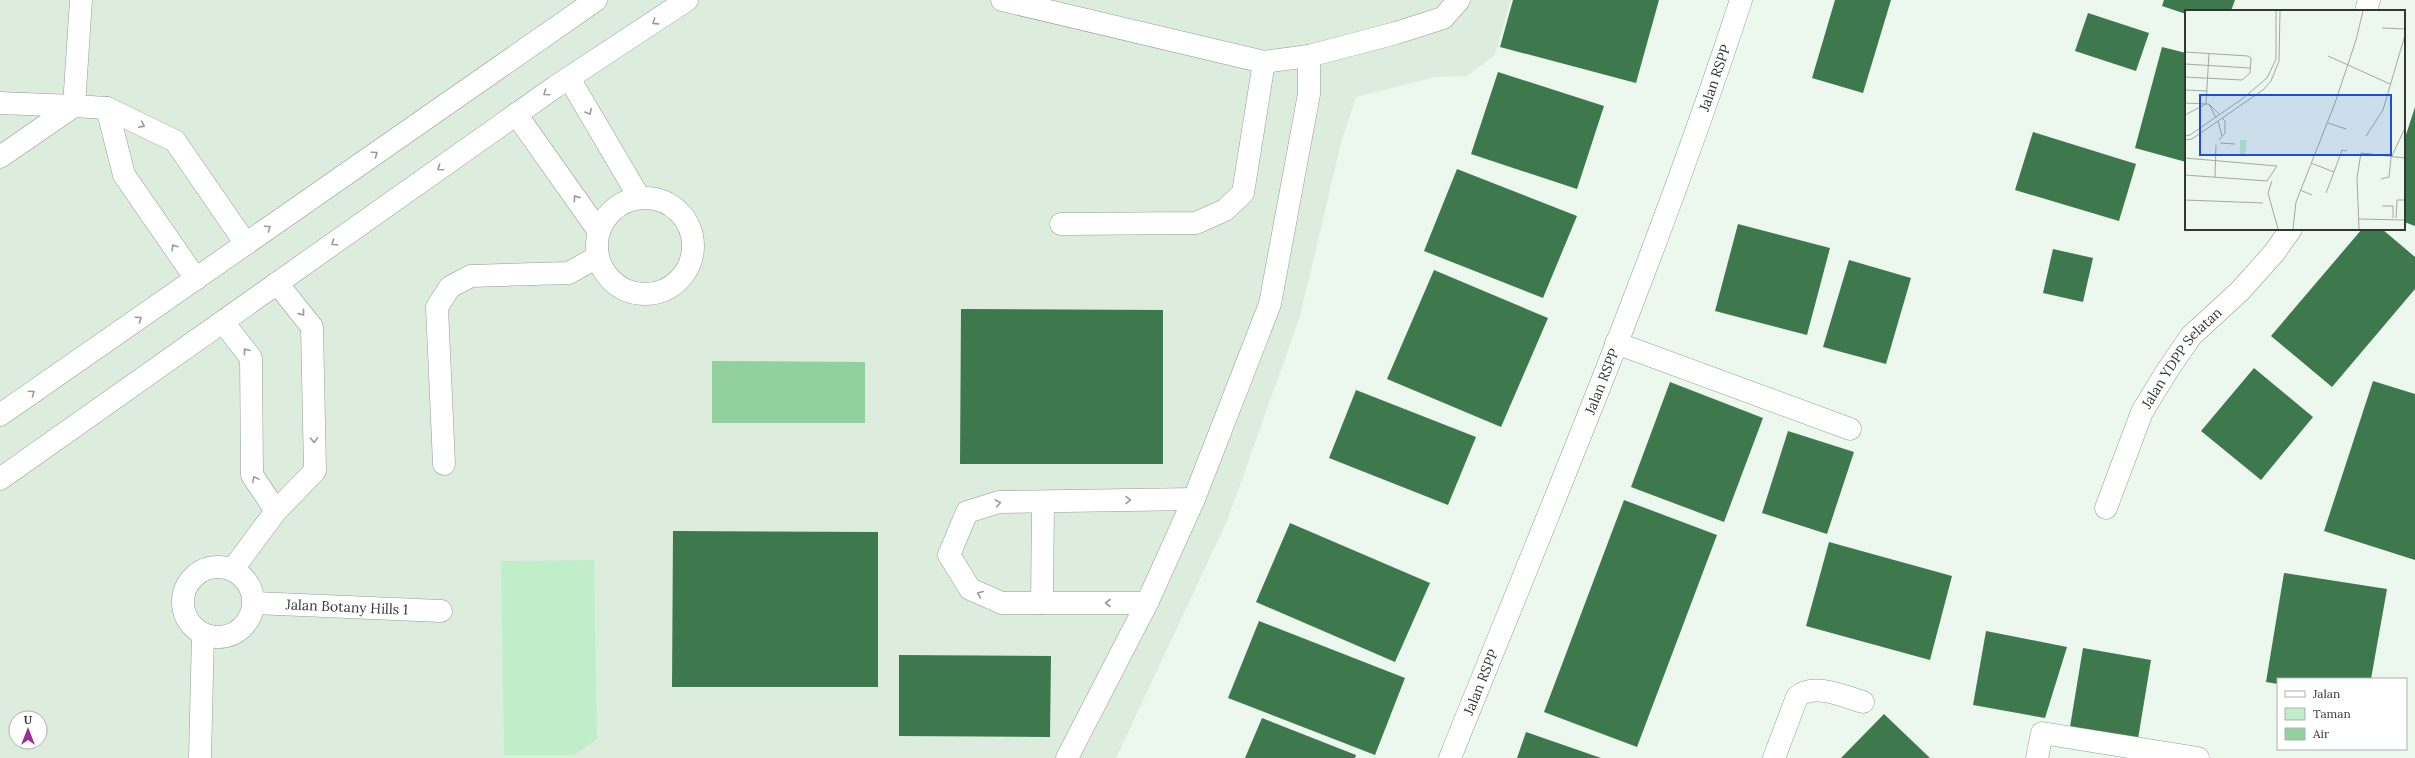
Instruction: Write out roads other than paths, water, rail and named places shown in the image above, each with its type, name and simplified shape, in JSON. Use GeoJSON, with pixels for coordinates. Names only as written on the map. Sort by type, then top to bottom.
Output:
{"type":"FeatureCollection","features":[{"type":"Feature","properties":{"kind":"street"},"geometry":{"type":"LineString","coordinates":[[74,106],[81,0]]}},
{"type":"Feature","properties":{"kind":"street"},"geometry":{"type":"LineString","coordinates":[[0,415],[596,0]]}},
{"type":"Feature","properties":{"kind":"street"},"geometry":{"type":"LineString","coordinates":[[0,479],[516,114],[687,0]]}},
{"type":"Feature","properties":{"kind":"street"},"geometry":{"type":"LineString","coordinates":[[1002,0],[1264,62],[1309,56],[1396,33],[1443,18],[1459,0]]}},
{"type":"Feature","properties":{"kind":"street","name":"Jalan RSPP"},"geometry":{"type":"LineString","coordinates":[[1450,758],[1616,343],[1712,91],[1741,0]]}},
{"type":"Feature","properties":{"kind":"street"},"geometry":{"type":"LineString","coordinates":[[2366,10],[2369,0]]}},
{"type":"Feature","properties":{"kind":"street"},"geometry":{"type":"LineString","coordinates":[[1067,758],[1147,603],[1194,499],[1270,304],[1309,94],[1309,56]]}},
{"type":"Feature","properties":{"kind":"street"},"geometry":{"type":"LineString","coordinates":[[1061,224],[1196,223],[1225,210],[1243,194],[1264,62]]}},
{"type":"Feature","properties":{"kind":"street"},"geometry":{"type":"LineString","coordinates":[[569,78],[638,197]]}},
{"type":"Feature","properties":{"kind":"street"},"geometry":{"type":"LineString","coordinates":[[0,103],[107,108],[175,141],[246,244]]}},
{"type":"Feature","properties":{"kind":"street"},"geometry":{"type":"LineString","coordinates":[[0,157],[74,106]]}},
{"type":"Feature","properties":{"kind":"street"},"geometry":{"type":"LineString","coordinates":[[107,108],[124,175],[196,279]]}},
{"type":"Feature","properties":{"kind":"street"},"geometry":{"type":"LineString","coordinates":[[516,114],[598,230]]}},
{"type":"Feature","properties":{"kind":"street"},"geometry":{"type":"LineString","coordinates":[[638,197],[666,202],[687,220],[695,247],[686,273],[664,291],[637,294],[611,281],[597,257],[598,230],[614,208],[638,197]]}},
{"type":"Feature","properties":{"kind":"street","name":"Jalan YDPP Selatan"},"geometry":{"type":"LineString","coordinates":[[2106,508],[2142,412],[2167,371],[2191,336],[2240,291],[2274,253],[2290,230]]}},
{"type":"Feature","properties":{"kind":"street"},"geometry":{"type":"LineString","coordinates":[[444,464],[437,307],[450,287],[470,276],[569,272],[597,257]]}},
{"type":"Feature","properties":{"kind":"street"},"geometry":{"type":"LineString","coordinates":[[233,569],[276,511],[315,471],[312,327],[277,283]]}},
{"type":"Feature","properties":{"kind":"street"},"geometry":{"type":"LineString","coordinates":[[223,322],[251,358],[252,475],[276,511]]}},
{"type":"Feature","properties":{"kind":"street"},"geometry":{"type":"LineString","coordinates":[[1616,343],[1850,429]]}},
{"type":"Feature","properties":{"kind":"street"},"geometry":{"type":"LineString","coordinates":[[1147,603],[1002,603],[970,589],[949,555],[967,512],[999,502],[1194,499]]}},
{"type":"Feature","properties":{"kind":"street"},"geometry":{"type":"LineString","coordinates":[[1042,502],[1042,603]]}},
{"type":"Feature","properties":{"kind":"street"},"geometry":{"type":"LineString","coordinates":[[215,566],[233,569],[249,583],[254,603],[249,620],[237,632],[220,638],[203,634],[188,622],[182,605],[185,587],[198,572],[215,566]]}},
{"type":"Feature","properties":{"kind":"street","name":"Jalan Botany Hills 1"},"geometry":{"type":"LineString","coordinates":[[254,603],[441,611]]}},
{"type":"Feature","properties":{"kind":"street"},"geometry":{"type":"LineString","coordinates":[[200,758],[203,634]]}},
{"type":"Feature","properties":{"kind":"street"},"geometry":{"type":"LineString","coordinates":[[1774,758],[1797,697],[1802,692],[1818,690],[1863,702]]}},
{"type":"Feature","properties":{"kind":"street"},"geometry":{"type":"LineString","coordinates":[[2036,758],[2042,733],[2198,758]]}},
{"type":"Feature","properties":{"kind":"water"},"geometry":{"type":"Polygon","coordinates":[[[712,361],[865,362],[865,423],[712,423],[712,361]]]}}]}
